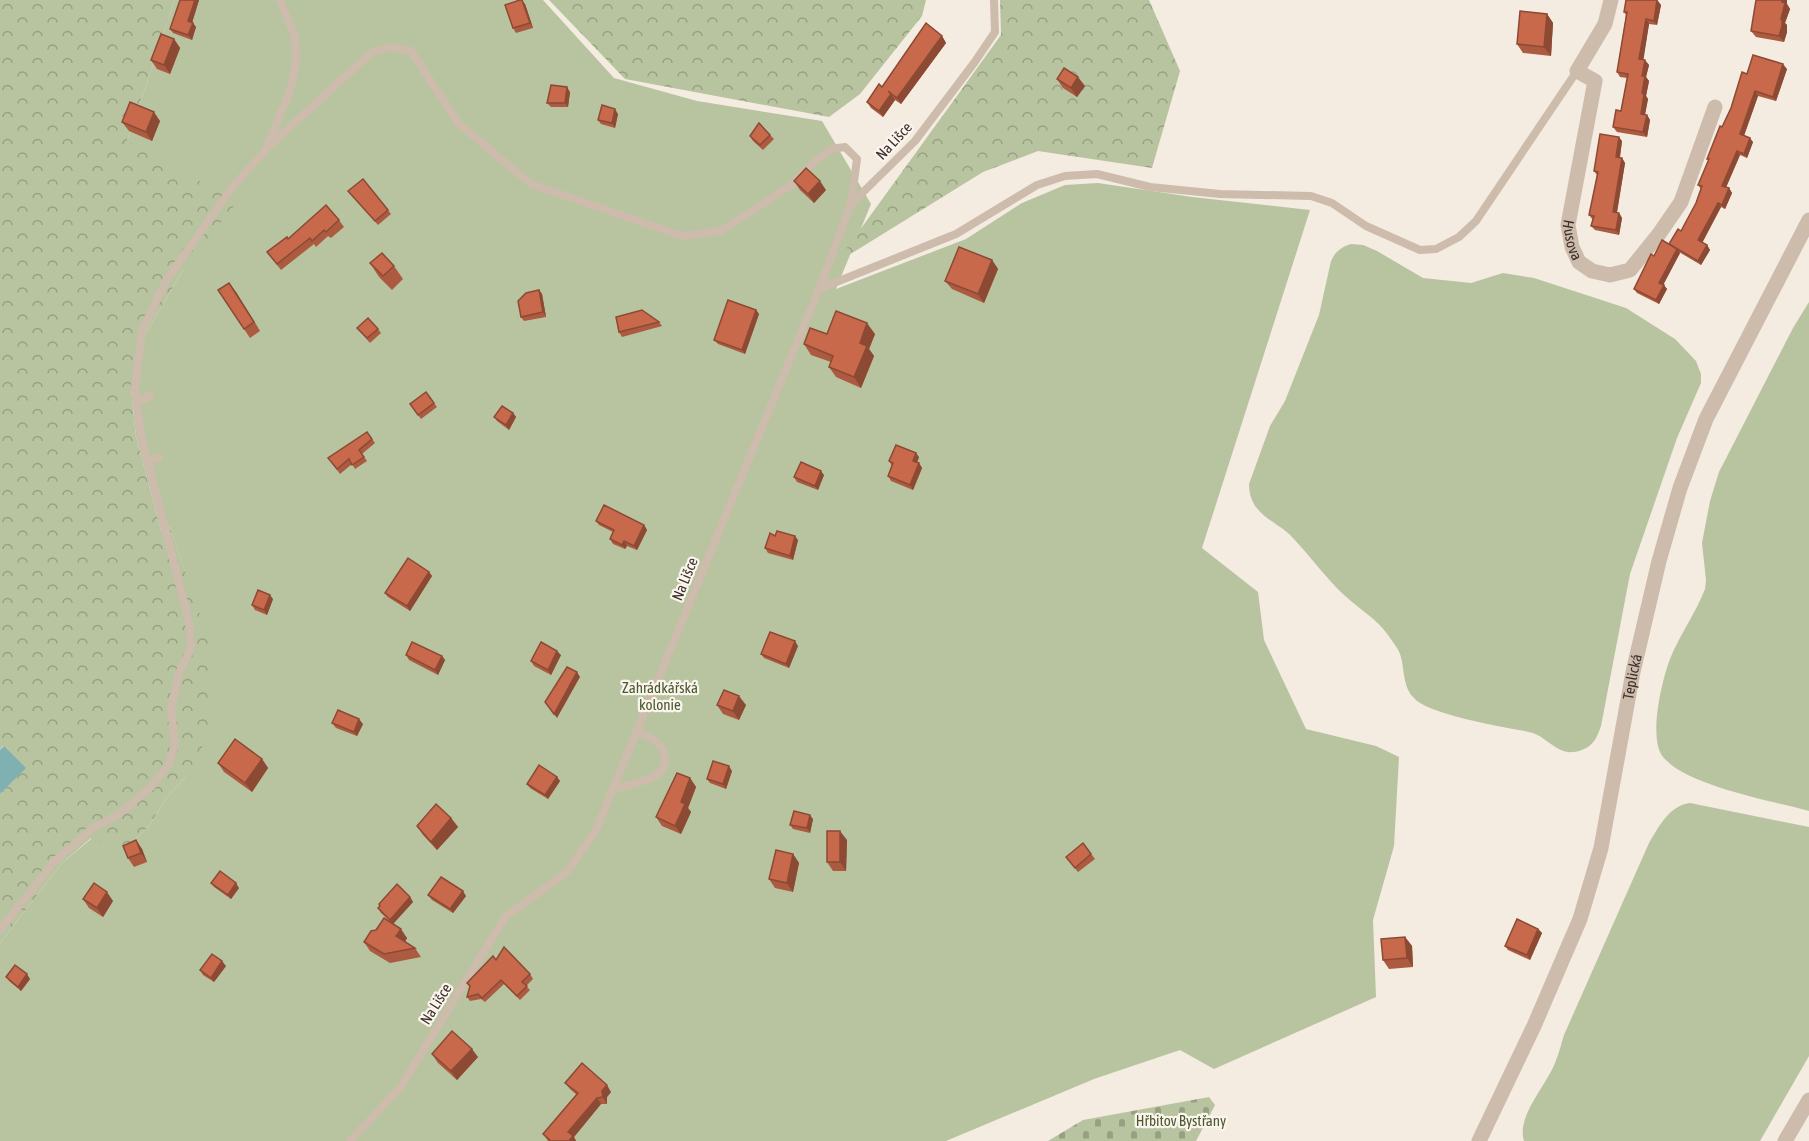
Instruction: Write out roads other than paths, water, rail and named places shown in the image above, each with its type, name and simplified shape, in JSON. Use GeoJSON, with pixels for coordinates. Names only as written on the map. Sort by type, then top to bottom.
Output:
{"type":"FeatureCollection","features":[{"type":"Feature","properties":{"kind":"street"},"geometry":{"type":"LineString","coordinates":[[1577,71],[1605,24],[1611,0]]}},
{"type":"Feature","properties":{"kind":"street","name":"Husova"},"geometry":{"type":"LineString","coordinates":[[1577,71],[1595,81],[1568,225],[1572,247],[1579,261],[1592,271],[1610,276],[1630,270],[1681,202],[1715,107]]}},
{"type":"Feature","properties":{"kind":"street","name":"Teplická"},"geometry":{"type":"LineString","coordinates":[[1479,1141],[1534,1026],[1583,909],[1601,848],[1633,672],[1659,561],[1680,488],[1706,418],[1809,220]]}},
{"type":"Feature","properties":{"kind":"street"},"geometry":{"type":"LineString","coordinates":[[1785,1141],[1809,1100]]}},
{"type":"Feature","properties":{"kind":"lane"},"geometry":{"type":"LineString","coordinates":[[265,151],[291,88],[297,62],[295,38],[280,0]]}},
{"type":"Feature","properties":{"kind":"lane","name":"Na Lišce"},"geometry":{"type":"LineString","coordinates":[[350,1141],[400,1088],[505,917],[567,872],[596,830],[819,289],[851,204],[915,141],[974,63],[995,32],[994,0]]}},
{"type":"Feature","properties":{"kind":"lane"},"geometry":{"type":"LineString","coordinates":[[0,930],[54,862],[93,828],[119,814],[152,787],[169,764],[175,744],[171,709],[179,673],[191,648],[192,619],[141,435],[135,389],[142,330],[165,282],[234,185],[265,151],[371,53],[391,47],[411,51],[459,124],[531,184],[682,236],[721,231],[790,186],[831,149],[845,147],[857,159],[851,204]]}},
{"type":"Feature","properties":{"kind":"lane"},"geometry":{"type":"LineString","coordinates":[[819,289],[956,234],[1037,185],[1076,175],[1097,174],[1150,187],[1220,194],[1311,196],[1332,203],[1366,225],[1420,250],[1436,249],[1459,237],[1476,220],[1577,71]]}},
{"type":"Feature","properties":{"kind":"lane"},"geometry":{"type":"LineString","coordinates":[[137,402],[150,396]]}},
{"type":"Feature","properties":{"kind":"lane"},"geometry":{"type":"LineString","coordinates":[[148,460],[159,458]]}},
{"type":"Feature","properties":{"kind":"lane"},"geometry":{"type":"LineString","coordinates":[[613,789],[653,778],[663,770],[666,761],[664,752],[658,743],[637,732]]}},
{"type":"Feature","properties":{"kind":"water"},"geometry":{"type":"Polygon","coordinates":[[[4,746],[26,768],[0,794],[0,750],[4,746]]]}},
{"type":"Feature","properties":{"kind":"park label","name":"Zahrádkářská kolonie"},"geometry":{"type":"Point","coordinates":[660,696]}},
{"type":"Feature","properties":{"kind":"park label","name":"Hřbitov Bystřany"},"geometry":{"type":"Point","coordinates":[1181,1121]}}]}
